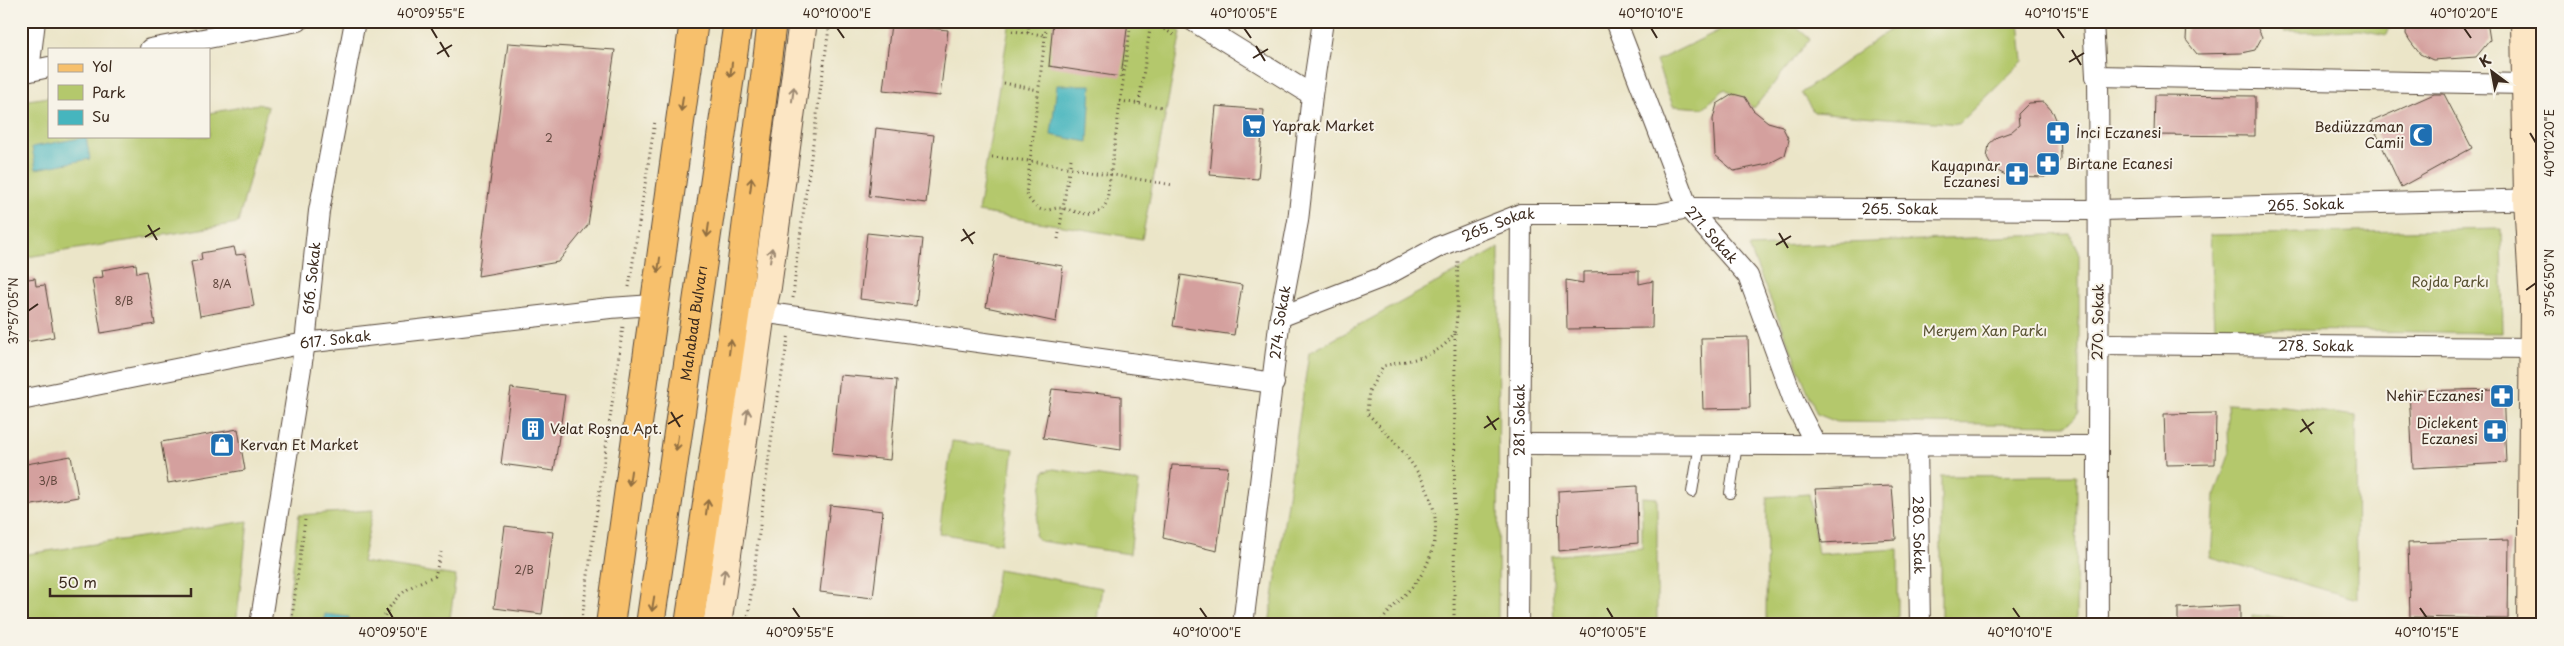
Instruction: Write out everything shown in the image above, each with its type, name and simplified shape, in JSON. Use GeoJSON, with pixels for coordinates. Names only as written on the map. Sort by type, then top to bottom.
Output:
{"type":"FeatureCollection","features":[{"type":"Feature","properties":{"kind":"main road"},"geometry":{"type":"LineString","coordinates":[[610,625],[694,21]]}},
{"type":"Feature","properties":{"kind":"main road","name":"Mahabad Bulvarı"},"geometry":{"type":"LineString","coordinates":[[650,625],[738,21]]}},
{"type":"Feature","properties":{"kind":"main road"},"geometry":{"type":"LineString","coordinates":[[689,625],[736,309],[772,21]]}},
{"type":"Feature","properties":{"kind":"main road"},"geometry":{"type":"LineString","coordinates":[[717,625],[761,312],[767,286],[803,21]]}},
{"type":"Feature","properties":{"kind":"main road"},"geometry":{"type":"LineString","coordinates":[[2525,21],[2525,84],[2535,199],[2531,625]]}},
{"type":"Feature","properties":{"kind":"street"},"geometry":{"type":"LineString","coordinates":[[35,21],[25,72],[48,68]]}},
{"type":"Feature","properties":{"kind":"street"},"geometry":{"type":"LineString","coordinates":[[155,48],[298,21]]}},
{"type":"Feature","properties":{"kind":"street","name":"616. Sokak"},"geometry":{"type":"LineString","coordinates":[[260,625],[305,343],[318,211],[355,21]]}},
{"type":"Feature","properties":{"kind":"street"},"geometry":{"type":"LineString","coordinates":[[1193,21],[1312,95]]}},
{"type":"Feature","properties":{"kind":"street","name":"274. Sokak"},"geometry":{"type":"LineString","coordinates":[[1243,625],[1274,383],[1280,317],[1298,221],[1312,95],[1323,21]]}},
{"type":"Feature","properties":{"kind":"street","name":"271. Sokak"},"geometry":{"type":"LineString","coordinates":[[1616,21],[1688,208],[1748,276],[1795,404],[1816,445]]}},
{"type":"Feature","properties":{"kind":"street","name":"270. Sokak"},"geometry":{"type":"LineString","coordinates":[[2093,21],[2096,76],[2098,78],[2100,210],[2097,344],[2098,625]]}},
{"type":"Feature","properties":{"kind":"street"},"geometry":{"type":"LineString","coordinates":[[2096,76],[2525,84]]}},
{"type":"Feature","properties":{"kind":"street","name":"265. Sokak"},"geometry":{"type":"LineString","coordinates":[[1280,317],[1383,277],[1440,246],[1521,214],[1658,214],[1688,208],[2100,210],[2535,199]]}},
{"type":"Feature","properties":{"kind":"street","name":"281. Sokak"},"geometry":{"type":"LineString","coordinates":[[1518,625],[1521,214]]}},
{"type":"Feature","properties":{"kind":"street","name":"617. Sokak"},"geometry":{"type":"LineString","coordinates":[[21,400],[305,343],[610,308],[653,305]]}},
{"type":"Feature","properties":{"kind":"street"},"geometry":{"type":"LineString","coordinates":[[761,312],[1274,383]]}},
{"type":"Feature","properties":{"kind":"street","name":"278. Sokak"},"geometry":{"type":"LineString","coordinates":[[2097,344],[2534,348]]}},
{"type":"Feature","properties":{"kind":"street"},"geometry":{"type":"LineString","coordinates":[[1519,444],[2097,446]]}},
{"type":"Feature","properties":{"kind":"street","name":"280. Sokak"},"geometry":{"type":"LineString","coordinates":[[1918,445],[1920,625]]}},
{"type":"Feature","properties":{"kind":"lane"},"geometry":{"type":"LineString","coordinates":[[1692,492],[1700,444]]}},
{"type":"Feature","properties":{"kind":"lane"},"geometry":{"type":"LineString","coordinates":[[1730,493],[1737,444]]}},
{"type":"Feature","properties":{"kind":"path"},"geometry":{"type":"LineString","coordinates":[[1028,33],[1030,21]]}},
{"type":"Feature","properties":{"kind":"path"},"geometry":{"type":"LineString","coordinates":[[1047,21],[1026,194],[1029,201],[1043,210],[1064,209],[1077,211],[1083,216],[1099,211],[1105,206],[1107,201],[1109,174],[1131,21]]}},
{"type":"Feature","properties":{"kind":"path"},"geometry":{"type":"LineString","coordinates":[[1139,104],[1151,21],[1176,36]]}},
{"type":"Feature","properties":{"kind":"path"},"geometry":{"type":"LineString","coordinates":[[1012,31],[1045,35]]}},
{"type":"Feature","properties":{"kind":"path"},"geometry":{"type":"LineString","coordinates":[[1004,83],[1038,90]]}},
{"type":"Feature","properties":{"kind":"path"},"geometry":{"type":"LineString","coordinates":[[1120,101],[1162,107]]}},
{"type":"Feature","properties":{"kind":"path"},"geometry":{"type":"LineString","coordinates":[[992,157],[1030,161],[1173,185]]}},
{"type":"Feature","properties":{"kind":"path"},"geometry":{"type":"LineString","coordinates":[[1058,239],[1070,159]]}},
{"type":"Feature","properties":{"kind":"path"},"geometry":{"type":"LineString","coordinates":[[1454,625],[1455,332],[1459,238]]}},
{"type":"Feature","properties":{"kind":"path"},"geometry":{"type":"LineString","coordinates":[[1378,625],[1423,572],[1435,542],[1434,508],[1422,475],[1393,439],[1367,413],[1369,391],[1383,366],[1425,356],[1442,347],[1455,332]]}},
{"type":"Feature","properties":{"kind":"path"},"geometry":{"type":"LineString","coordinates":[[290,625],[305,520]]}},
{"type":"Feature","properties":{"kind":"path"},"geometry":{"type":"LineString","coordinates":[[381,625],[387,608],[399,594],[421,581],[435,576],[441,552]]}},
{"type":"Feature","properties":{"kind":"green space"},"geometry":{"type":"Polygon","coordinates":[[[1010,21],[1162,21],[1181,32],[1142,239],[978,212],[1010,21]]]}},
{"type":"Feature","properties":{"kind":"green space"},"geometry":{"type":"Polygon","coordinates":[[[1717,21],[1789,21],[1810,39],[1754,108],[1725,89],[1703,108],[1673,106],[1656,61],[1720,30],[1717,21]]]}},
{"type":"Feature","properties":{"kind":"green space"},"geometry":{"type":"Polygon","coordinates":[[[1902,21],[2019,21],[2023,61],[1959,124],[1814,112],[1801,93],[1902,21]]]}},
{"type":"Feature","properties":{"kind":"green space"},"geometry":{"type":"Polygon","coordinates":[[[2279,21],[2392,21],[2387,35],[2360,30],[2285,32],[2279,21]]]}},
{"type":"Feature","properties":{"kind":"green space"},"geometry":{"type":"Polygon","coordinates":[[[48,97],[48,138],[210,138],[210,113],[258,104],[268,107],[238,223],[21,258],[21,101],[48,97]]]}},
{"type":"Feature","properties":{"kind":"green space","name":"Rojda Parkı"},"geometry":{"type":"Polygon","coordinates":[[[2501,229],[2503,333],[2214,329],[2210,235],[2501,229]]]}},
{"type":"Feature","properties":{"kind":"green space","name":"Meryem Xan Parkı"},"geometry":{"type":"Polygon","coordinates":[[[2070,234],[2079,252],[2079,413],[2067,425],[1837,422],[1817,414],[1749,247],[2070,234]]]}},
{"type":"Feature","properties":{"kind":"green space"},"geometry":{"type":"Polygon","coordinates":[[[1499,248],[1498,625],[1269,625],[1309,353],[1499,248]]]}},
{"type":"Feature","properties":{"kind":"green space"},"geometry":{"type":"Polygon","coordinates":[[[2227,404],[2285,407],[2356,416],[2357,599],[2211,557],[2215,495],[2229,455],[2227,404]]]}},
{"type":"Feature","properties":{"kind":"green space"},"geometry":{"type":"Polygon","coordinates":[[[952,441],[1014,449],[1001,544],[939,533],[952,441]]]}},
{"type":"Feature","properties":{"kind":"green space"},"geometry":{"type":"Polygon","coordinates":[[[1054,469],[1139,482],[1130,554],[1040,541],[1035,535],[1044,471],[1054,469]]]}},
{"type":"Feature","properties":{"kind":"green space"},"geometry":{"type":"Polygon","coordinates":[[[2077,475],[2076,625],[1941,625],[1941,476],[2077,475]]]}},
{"type":"Feature","properties":{"kind":"green space"},"geometry":{"type":"Polygon","coordinates":[[[1809,494],[1818,554],[1898,549],[1898,618],[1839,625],[1766,625],[1767,497],[1809,494]]]}},
{"type":"Feature","properties":{"kind":"green space"},"geometry":{"type":"Polygon","coordinates":[[[1642,497],[1657,498],[1657,625],[1554,625],[1551,556],[1642,547],[1642,497]]]}},
{"type":"Feature","properties":{"kind":"green space"},"geometry":{"type":"Polygon","coordinates":[[[373,510],[362,562],[456,576],[449,625],[286,625],[299,515],[373,510]]]}},
{"type":"Feature","properties":{"kind":"green space"},"geometry":{"type":"Polygon","coordinates":[[[248,521],[236,625],[21,625],[21,555],[248,521]]]}},
{"type":"Feature","properties":{"kind":"green space"},"geometry":{"type":"Polygon","coordinates":[[[998,569],[1102,588],[1096,625],[989,625],[998,569]]]}},
{"type":"Feature","properties":{"kind":"green space"},"geometry":{"type":"Polygon","coordinates":[[[2252,615],[2329,623],[2334,625],[2252,625],[2252,615]]]}},
{"type":"Feature","properties":{"kind":"water"},"geometry":{"type":"Polygon","coordinates":[[[1057,85],[1091,85],[1088,142],[1051,135],[1057,85]]]}},
{"type":"Feature","properties":{"kind":"water"},"geometry":{"type":"Polygon","coordinates":[[[86,138],[90,159],[36,169],[32,147],[86,138]]]}},
{"type":"Feature","properties":{"kind":"water"},"geometry":{"type":"Polygon","coordinates":[[[325,614],[349,617],[348,625],[323,625],[325,614]]]}},
{"type":"Feature","properties":{"kind":"building"},"geometry":{"type":"Polygon","coordinates":[[[1053,21],[1128,21],[1121,77],[1049,66],[1053,21]]]}},
{"type":"Feature","properties":{"kind":"building"},"geometry":{"type":"Polygon","coordinates":[[[2187,21],[2254,21],[2262,37],[2255,50],[2241,53],[2197,54],[2186,40],[2187,21]]]}},
{"type":"Feature","properties":{"kind":"building"},"geometry":{"type":"Polygon","coordinates":[[[2407,21],[2487,21],[2490,40],[2476,57],[2433,60],[2420,54],[2410,41],[2406,34],[2407,21]]]}},
{"type":"Feature","properties":{"kind":"building"},"geometry":{"type":"Polygon","coordinates":[[[891,24],[948,30],[940,96],[883,90],[891,24]]]}},
{"type":"Feature","properties":{"kind":"building"},"geometry":{"type":"Polygon","coordinates":[[[508,43],[615,50],[588,225],[558,262],[478,276],[508,43]]]}},
{"type":"Feature","properties":{"kind":"building"},"geometry":{"type":"Polygon","coordinates":[[[1733,94],[1745,97],[1753,110],[1768,122],[1782,126],[1789,140],[1785,155],[1768,164],[1734,171],[1715,155],[1713,119],[1717,104],[1733,94]]]}},
{"type":"Feature","properties":{"kind":"building","name":"Bediüzzaman Camii"},"geometry":{"type":"Polygon","coordinates":[[[2434,94],[2444,94],[2472,148],[2401,187],[2371,122],[2434,94]]]}},
{"type":"Feature","properties":{"kind":"building"},"geometry":{"type":"Polygon","coordinates":[[[2155,95],[2255,96],[2255,136],[2154,135],[2155,95]]]}},
{"type":"Feature","properties":{"kind":"building"},"geometry":{"type":"Polygon","coordinates":[[[2044,102],[2053,112],[2060,129],[2061,159],[2045,177],[2008,176],[1993,169],[1987,158],[1989,144],[1997,137],[2011,132],[2019,125],[2018,114],[2029,103],[2044,102]]]}},
{"type":"Feature","properties":{"kind":"building"},"geometry":{"type":"Polygon","coordinates":[[[1216,106],[1264,110],[1258,179],[1210,175],[1216,106]]]}},
{"type":"Feature","properties":{"kind":"building"},"geometry":{"type":"Polygon","coordinates":[[[876,128],[934,135],[926,203],[869,196],[876,128]]]}},
{"type":"Feature","properties":{"kind":"building"},"geometry":{"type":"Polygon","coordinates":[[[867,233],[923,239],[916,306],[860,299],[867,233]]]}},
{"type":"Feature","properties":{"kind":"building"},"geometry":{"type":"Polygon","coordinates":[[[234,247],[236,255],[245,254],[254,306],[200,316],[191,262],[202,260],[201,253],[234,247]]]}},
{"type":"Feature","properties":{"kind":"building"},"geometry":{"type":"Polygon","coordinates":[[[995,255],[1063,266],[1056,322],[986,307],[995,255]]]}},
{"type":"Feature","properties":{"kind":"building"},"geometry":{"type":"Polygon","coordinates":[[[136,264],[137,273],[146,271],[155,324],[101,333],[92,279],[103,277],[102,270],[136,264]]]}},
{"type":"Feature","properties":{"kind":"building"},"geometry":{"type":"Polygon","coordinates":[[[1639,271],[1639,284],[1653,281],[1652,328],[1567,329],[1566,280],[1583,283],[1583,272],[1639,271]]]}},
{"type":"Feature","properties":{"kind":"building"},"geometry":{"type":"Polygon","coordinates":[[[1181,275],[1242,285],[1234,335],[1173,326],[1181,275]]]}},
{"type":"Feature","properties":{"kind":"building"},"geometry":{"type":"Polygon","coordinates":[[[35,278],[36,286],[45,285],[54,337],[21,343],[21,280],[35,278]]]}},
{"type":"Feature","properties":{"kind":"building"},"geometry":{"type":"Polygon","coordinates":[[[1748,337],[1750,408],[1703,409],[1701,338],[1748,337]]]}},
{"type":"Feature","properties":{"kind":"building"},"geometry":{"type":"Polygon","coordinates":[[[840,375],[897,380],[890,460],[832,454],[840,375]]]}},
{"type":"Feature","properties":{"kind":"building","name":"Velat Roşna Apt."},"geometry":{"type":"Polygon","coordinates":[[[511,388],[565,395],[554,471],[501,464],[511,388]]]}},
{"type":"Feature","properties":{"kind":"building"},"geometry":{"type":"Polygon","coordinates":[[[1052,389],[1121,396],[1121,450],[1043,438],[1052,389]]]}},
{"type":"Feature","properties":{"kind":"building"},"geometry":{"type":"Polygon","coordinates":[[[2503,389],[2506,463],[2413,468],[2409,391],[2503,389]]]}},
{"type":"Feature","properties":{"kind":"building"},"geometry":{"type":"Polygon","coordinates":[[[2216,413],[2215,464],[2166,465],[2164,414],[2216,413]]]}},
{"type":"Feature","properties":{"kind":"building"},"geometry":{"type":"Polygon","coordinates":[[[238,429],[245,470],[168,483],[161,442],[238,429]]]}},
{"type":"Feature","properties":{"kind":"building"},"geometry":{"type":"Polygon","coordinates":[[[71,456],[78,497],[21,507],[21,465],[71,456]]]}},
{"type":"Feature","properties":{"kind":"building"},"geometry":{"type":"Polygon","coordinates":[[[1172,465],[1228,467],[1217,551],[1163,538],[1172,465]]]}},
{"type":"Feature","properties":{"kind":"building"},"geometry":{"type":"Polygon","coordinates":[[[1637,486],[1638,543],[1559,551],[1558,491],[1637,486]]]}},
{"type":"Feature","properties":{"kind":"building"},"geometry":{"type":"Polygon","coordinates":[[[1892,486],[1896,539],[1822,543],[1815,489],[1892,486]]]}},
{"type":"Feature","properties":{"kind":"building"},"geometry":{"type":"Polygon","coordinates":[[[830,505],[883,511],[873,598],[820,592],[830,505]]]}},
{"type":"Feature","properties":{"kind":"building"},"geometry":{"type":"Polygon","coordinates":[[[505,526],[553,532],[542,614],[494,608],[505,526]]]}},
{"type":"Feature","properties":{"kind":"building"},"geometry":{"type":"Polygon","coordinates":[[[2509,540],[2508,619],[2410,617],[2408,543],[2509,540]]]}},
{"type":"Feature","properties":{"kind":"building"},"geometry":{"type":"Polygon","coordinates":[[[2240,605],[2240,625],[2178,625],[2178,608],[2240,605]]]}},
{"type":"Feature","properties":{"kind":"place","name":"Yaprak Market"},"geometry":{"type":"Point","coordinates":[1254,126]}},
{"type":"Feature","properties":{"kind":"place","name":"İnci Eczanesi"},"geometry":{"type":"Point","coordinates":[2058,133]}},
{"type":"Feature","properties":{"kind":"place","name":"Bediüzzaman Camii"},"geometry":{"type":"Point","coordinates":[2421,135]}},
{"type":"Feature","properties":{"kind":"place","name":"Birtane Ecanesi"},"geometry":{"type":"Point","coordinates":[2048,164]}},
{"type":"Feature","properties":{"kind":"place","name":"Kayapınar Eczanesi"},"geometry":{"type":"Point","coordinates":[2017,174]}},
{"type":"Feature","properties":{"kind":"place","name":"Nehir Eczanesi"},"geometry":{"type":"Point","coordinates":[2502,396]}},
{"type":"Feature","properties":{"kind":"place","name":"Velat Roşna Apt."},"geometry":{"type":"Point","coordinates":[533,429]}},
{"type":"Feature","properties":{"kind":"place","name":"Diclekent Eczanesi"},"geometry":{"type":"Point","coordinates":[2495,431]}},
{"type":"Feature","properties":{"kind":"place","name":"Kervan Et Market"},"geometry":{"type":"Point","coordinates":[222,445]}}]}
